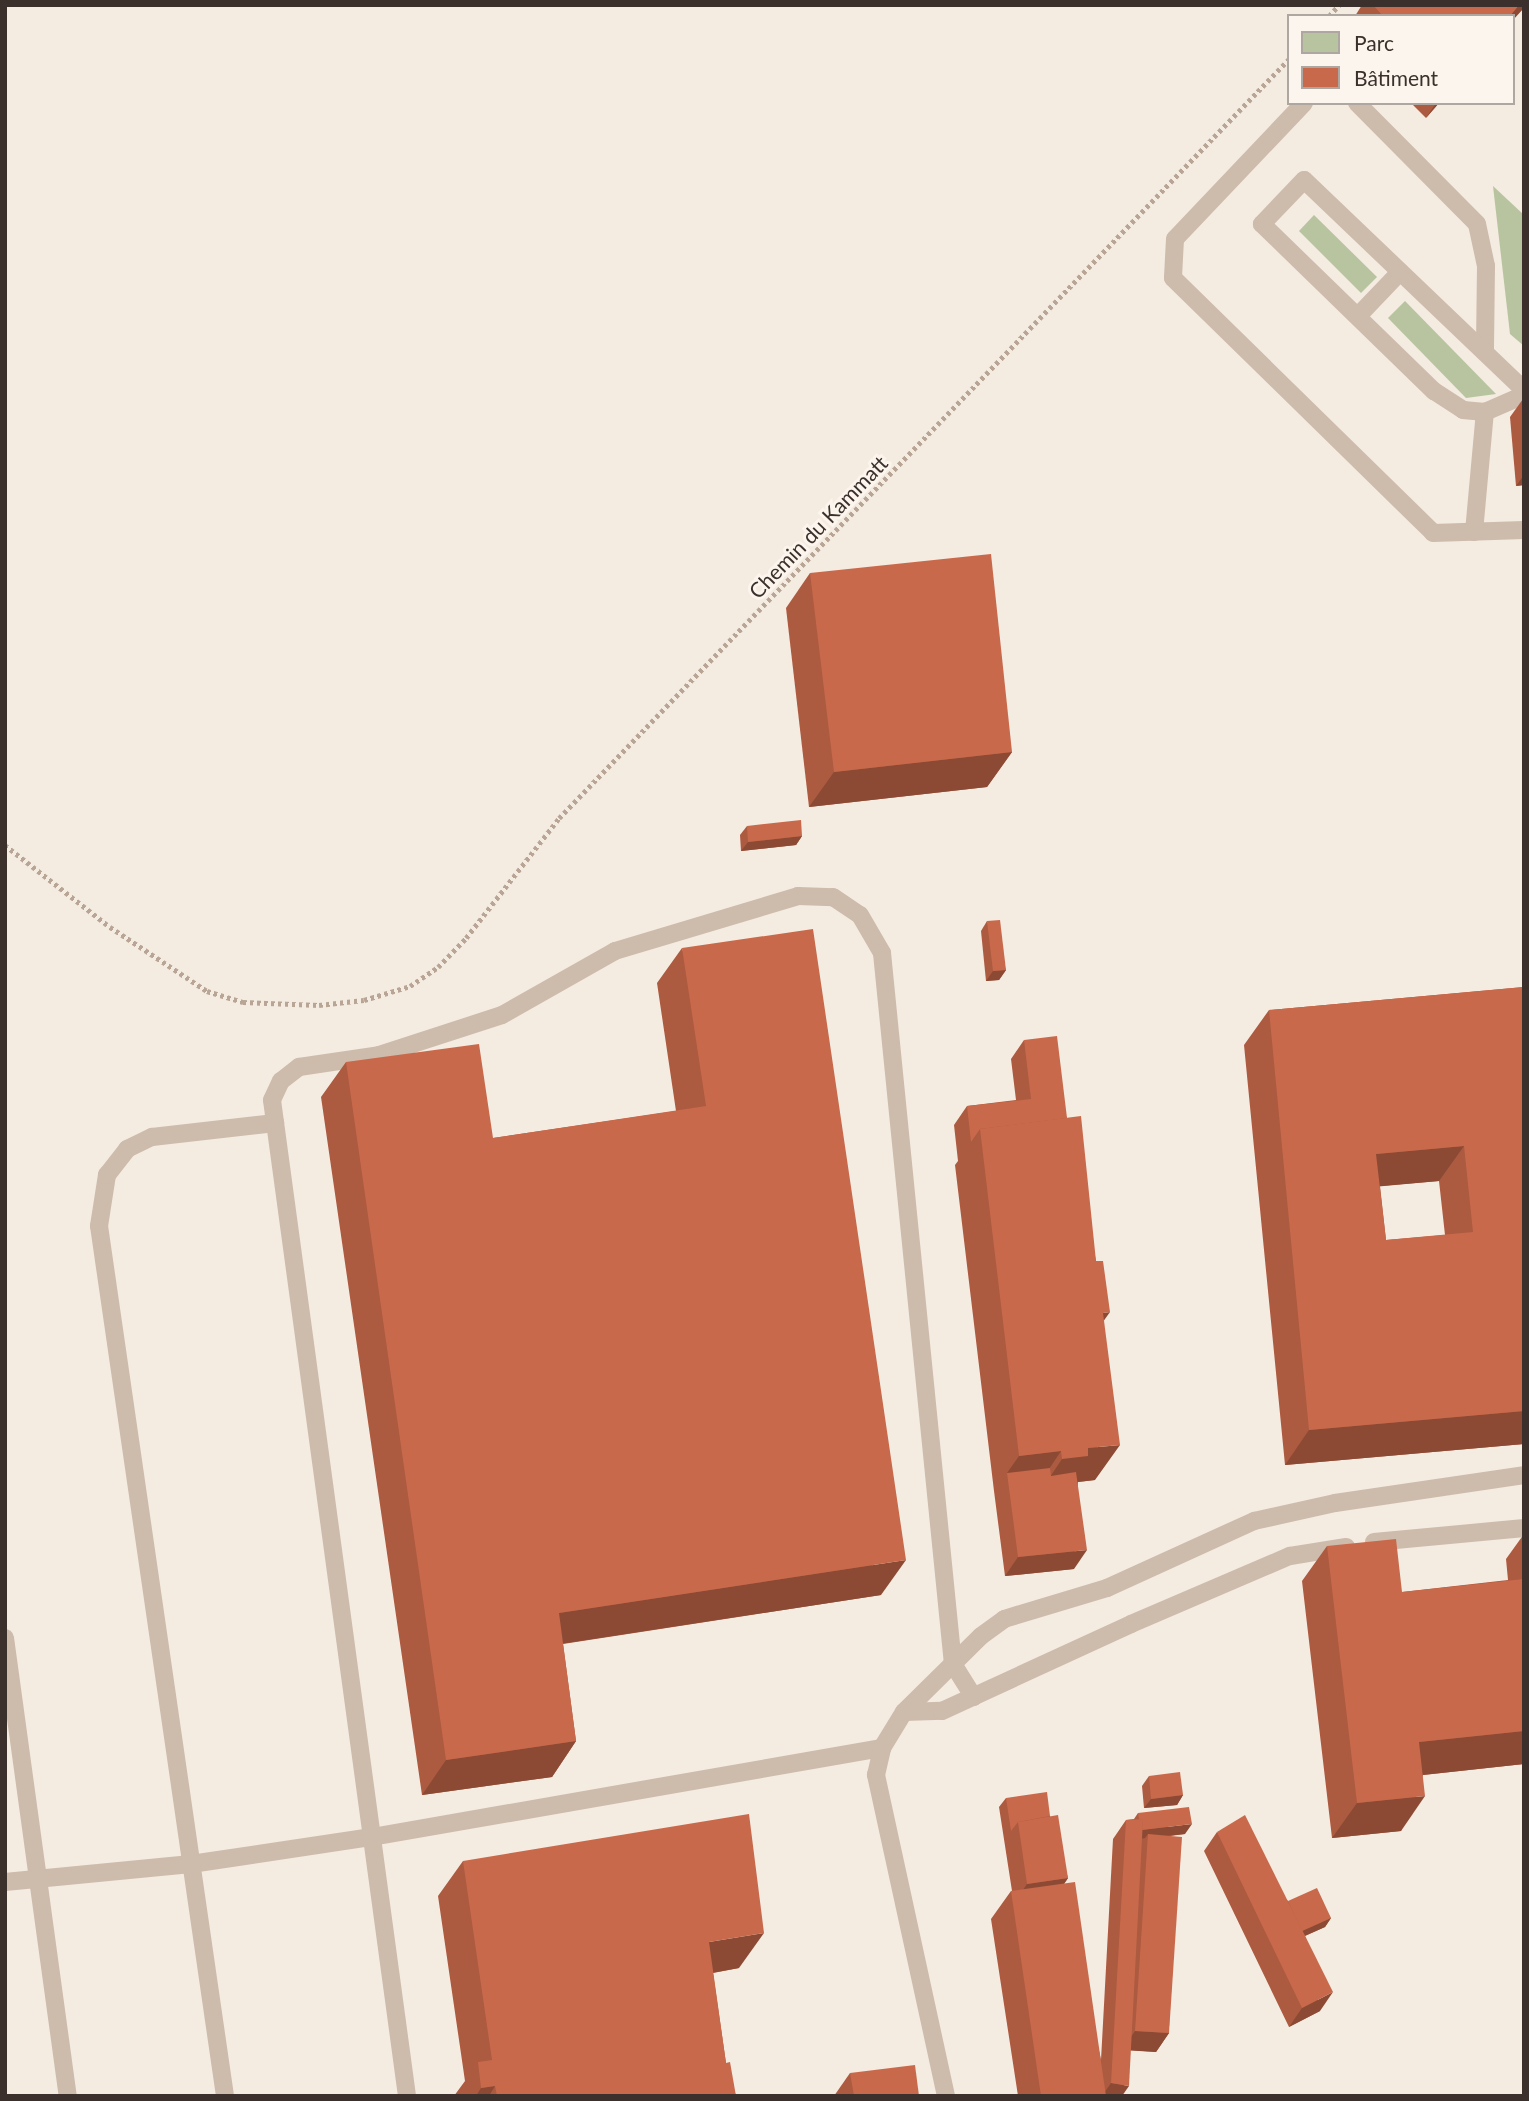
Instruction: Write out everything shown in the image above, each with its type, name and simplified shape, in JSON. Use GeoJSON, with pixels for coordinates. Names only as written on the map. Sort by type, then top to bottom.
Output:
{"type":"FeatureCollection","features":[{"type":"Feature","properties":{"kind":"lane"},"geometry":{"type":"LineString","coordinates":[[1302,105],[1175,239],[1173,278],[1433,533],[1524,530]]}},
{"type":"Feature","properties":{"kind":"lane"},"geometry":{"type":"LineString","coordinates":[[1359,105],[1477,224],[1486,266],[1485,352]]}},
{"type":"Feature","properties":{"kind":"lane"},"geometry":{"type":"LineString","coordinates":[[1524,390],[1304,180],[1262,224],[1434,391],[1463,410],[1485,412],[1524,395]]}},
{"type":"Feature","properties":{"kind":"lane"},"geometry":{"type":"LineString","coordinates":[[1358,316],[1400,272]]}},
{"type":"Feature","properties":{"kind":"lane"},"geometry":{"type":"LineString","coordinates":[[1474,532],[1485,412]]}},
{"type":"Feature","properties":{"kind":"lane"},"geometry":{"type":"LineString","coordinates":[[407,2096],[272,1100],[281,1081],[299,1067],[379,1055],[502,1015],[615,951],[798,896],[834,897],[860,915],[882,953],[953,1664],[974,1696]]}},
{"type":"Feature","properties":{"kind":"lane"},"geometry":{"type":"LineString","coordinates":[[225,2096],[99,1226],[107,1175],[127,1149],[152,1137],[275,1123]]}},
{"type":"Feature","properties":{"kind":"lane"},"geometry":{"type":"LineString","coordinates":[[946,2096],[876,1775],[882,1748],[904,1713],[981,1636],[1004,1619],[1107,1588],[1254,1521],[1335,1503],[1524,1475]]}},
{"type":"Feature","properties":{"kind":"lane"},"geometry":{"type":"LineString","coordinates":[[904,1713],[942,1711],[1131,1624],[1290,1556],[1377,1542],[1524,1528]]}},
{"type":"Feature","properties":{"kind":"lane"},"geometry":{"type":"LineString","coordinates":[[5,1638],[36,1879],[68,2096]]}},
{"type":"Feature","properties":{"kind":"lane"},"geometry":{"type":"LineString","coordinates":[[5,1882],[191,1864],[372,1837],[882,1748]]}},
{"type":"Feature","properties":{"kind":"path","name":"Chemin du Kammatt"},"geometry":{"type":"LineString","coordinates":[[5,845],[110,927],[207,991],[243,1002],[282,1005],[364,1000],[410,986],[438,967],[466,938],[559,818],[1288,60]]}},
{"type":"Feature","properties":{"kind":"green space"},"geometry":{"type":"Polygon","coordinates":[[[1493,186],[1524,215],[1524,346],[1510,334],[1493,186]]]}},
{"type":"Feature","properties":{"kind":"green space"},"geometry":{"type":"Polygon","coordinates":[[[1314,215],[1377,277],[1361,293],[1299,231],[1314,215]]]}},
{"type":"Feature","properties":{"kind":"green space"},"geometry":{"type":"Polygon","coordinates":[[[1405,301],[1496,394],[1466,398],[1388,318],[1405,301]]]}},
{"type":"Feature","properties":{"kind":"building"},"geometry":{"type":"Polygon","coordinates":[[[1373,5],[1519,5],[1512,14],[1381,14],[1373,5]]]}},
{"type":"Feature","properties":{"kind":"building"},"geometry":{"type":"Polygon","coordinates":[[[991,554],[1012,752],[834,772],[810,573],[991,554]]]}},
{"type":"Feature","properties":{"kind":"building"},"geometry":{"type":"Polygon","coordinates":[[[801,820],[802,836],[748,842],[747,826],[801,820]]]}},
{"type":"Feature","properties":{"kind":"building"},"geometry":{"type":"Polygon","coordinates":[[[1000,920],[1006,970],[993,971],[987,921],[1000,920]]]}},
{"type":"Feature","properties":{"kind":"building"},"geometry":{"type":"Polygon","coordinates":[[[813,929],[906,1560],[559,1613],[576,1741],[446,1760],[346,1062],[479,1044],[493,1138],[706,1106],[682,948],[813,929]]]}},
{"type":"Feature","properties":{"kind":"building"},"geometry":{"type":"Polygon","coordinates":[[[1524,987],[1524,1411],[1309,1430],[1269,1010],[1524,987]],[[1464,1146],[1376,1154],[1386,1240],[1473,1232],[1464,1146]]]}},
{"type":"Feature","properties":{"kind":"building"},"geometry":{"type":"Polygon","coordinates":[[[1057,1036],[1067,1118],[980,1129],[971,1142],[967,1106],[1031,1099],[1024,1040],[1057,1036]]]}},
{"type":"Feature","properties":{"kind":"building"},"geometry":{"type":"Polygon","coordinates":[[[1081,1116],[1096,1261],[1103,1261],[1110,1312],[1103,1313],[1120,1445],[1088,1448],[1088,1456],[1062,1459],[1061,1451],[1019,1456],[980,1129],[1081,1116]]]}},
{"type":"Feature","properties":{"kind":"building"},"geometry":{"type":"Polygon","coordinates":[[[1050,1468],[1051,1476],[1076,1472],[1087,1550],[1018,1557],[1007,1473],[1050,1468]]]}},
{"type":"Feature","properties":{"kind":"building"},"geometry":{"type":"Polygon","coordinates":[[[1396,1539],[1402,1592],[1524,1579],[1524,1731],[1419,1742],[1425,1796],[1357,1803],[1327,1546],[1396,1539]]]}},
{"type":"Feature","properties":{"kind":"building"},"geometry":{"type":"Polygon","coordinates":[[[1180,1772],[1183,1795],[1151,1799],[1149,1776],[1180,1772]]]}},
{"type":"Feature","properties":{"kind":"building"},"geometry":{"type":"Polygon","coordinates":[[[1047,1792],[1050,1816],[1018,1822],[1011,1831],[1006,1798],[1047,1792]]]}},
{"type":"Feature","properties":{"kind":"building"},"geometry":{"type":"Polygon","coordinates":[[[1189,1807],[1192,1824],[1142,1830],[1143,1819],[1139,1819],[1138,1813],[1189,1807]]]}},
{"type":"Feature","properties":{"kind":"building"},"geometry":{"type":"Polygon","coordinates":[[[749,1814],[764,1933],[709,1942],[726,2063],[730,2062],[736,2096],[497,2096],[495,2086],[481,2088],[478,2062],[492,2060],[463,1861],[749,1814]]]}},
{"type":"Feature","properties":{"kind":"building"},"geometry":{"type":"Polygon","coordinates":[[[1058,1815],[1068,1878],[1027,1884],[1018,1822],[1058,1815]]]}},
{"type":"Feature","properties":{"kind":"building"},"geometry":{"type":"Polygon","coordinates":[[[1245,1815],[1333,1992],[1302,2008],[1217,1832],[1245,1815]]]}},
{"type":"Feature","properties":{"kind":"building"},"geometry":{"type":"Polygon","coordinates":[[[1143,1819],[1129,2086],[1111,2083],[1126,1820],[1143,1819]]]}},
{"type":"Feature","properties":{"kind":"building"},"geometry":{"type":"Polygon","coordinates":[[[1148,1834],[1182,1837],[1169,2033],[1135,2031],[1148,1834]]]}},
{"type":"Feature","properties":{"kind":"building"},"geometry":{"type":"Polygon","coordinates":[[[1075,1882],[1106,2096],[1041,2096],[1011,1891],[1075,1882]]]}},
{"type":"Feature","properties":{"kind":"building"},"geometry":{"type":"Polygon","coordinates":[[[1317,1888],[1331,1918],[1302,1931],[1288,1901],[1317,1888]]]}},
{"type":"Feature","properties":{"kind":"building"},"geometry":{"type":"Polygon","coordinates":[[[915,2065],[919,2096],[854,2096],[850,2073],[915,2065]]]}}]}
